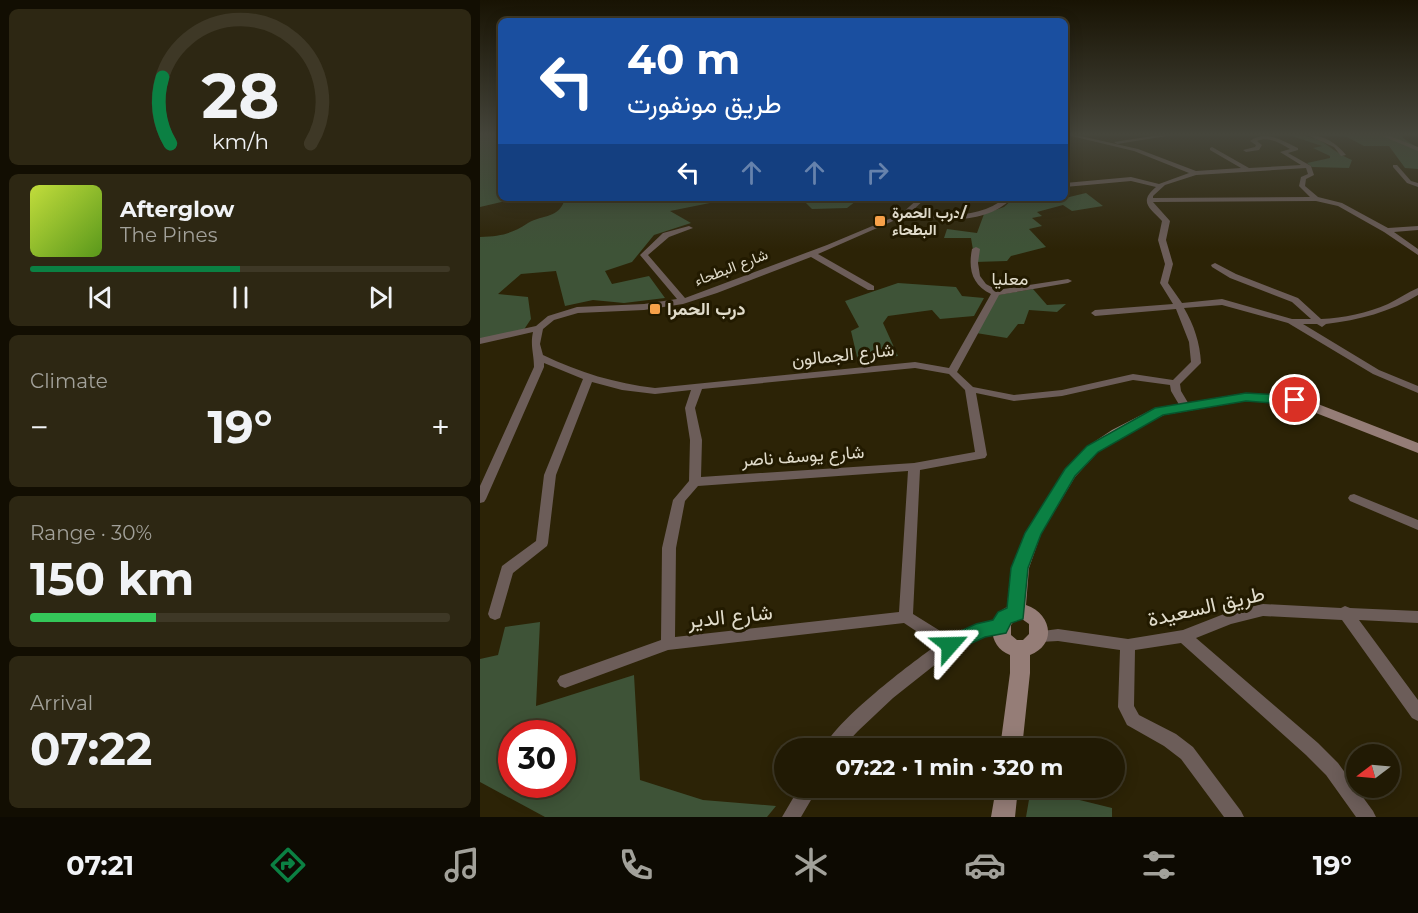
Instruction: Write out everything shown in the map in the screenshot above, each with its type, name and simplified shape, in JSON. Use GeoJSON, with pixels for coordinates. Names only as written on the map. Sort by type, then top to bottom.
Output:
{"type":"FeatureCollection","features":[{"type":"Feature","properties":{"kind":"main road"},"geometry":{"type":"LineString","coordinates":[[1016,613],[1020,568],[1033,533],[1070,473],[1093,449],[1160,411],[1246,397],[1295,400],[1418,448]]}},
{"type":"Feature","properties":{"kind":"main road"},"geometry":{"type":"LineString","coordinates":[[1016,613],[1034,619],[1040,636],[1033,645],[1020,648],[1007,644],[1000,633],[999,628],[1005,618],[1016,613]]}},
{"type":"Feature","properties":{"kind":"main road"},"geometry":{"type":"LineString","coordinates":[[1012,738],[1020,673],[1020,648]]}},
{"type":"Feature","properties":{"kind":"main road"},"geometry":{"type":"LineString","coordinates":[[1003,817],[1006,798]]}},
{"type":"Feature","properties":{"kind":"street"},"geometry":{"type":"LineString","coordinates":[[1149,200],[1150,195],[1160,186],[1195,173]]}},
{"type":"Feature","properties":{"kind":"street"},"geometry":{"type":"LineString","coordinates":[[1310,173],[1311,175],[1304,178],[1302,186],[1316,199]]}},
{"type":"Feature","properties":{"kind":"street"},"geometry":{"type":"LineString","coordinates":[[1401,173],[1409,182],[1418,185]]}},
{"type":"Feature","properties":{"kind":"street"},"geometry":{"type":"LineString","coordinates":[[1068,185],[1131,178],[1160,186]]}},
{"type":"Feature","properties":{"kind":"street"},"geometry":{"type":"LineString","coordinates":[[1149,200],[1316,199],[1340,204],[1387,230],[1418,253]]}},
{"type":"Feature","properties":{"kind":"street"},"geometry":{"type":"LineString","coordinates":[[1149,200],[1166,221],[1162,240],[1169,264],[1164,283],[1180,305],[1197,352],[1196,363],[1175,383]]}},
{"type":"Feature","properties":{"kind":"street","name":"شارع البطحاء"},"geometry":{"type":"LineString","coordinates":[[480,341],[539,328],[551,318],[577,310],[644,307],[683,301],[714,291],[910,212],[920,201]]}},
{"type":"Feature","properties":{"kind":"street"},"geometry":{"type":"LineString","coordinates":[[910,212],[920,215],[975,215],[995,210],[1006,201]]}},
{"type":"Feature","properties":{"kind":"street"},"geometry":{"type":"LineString","coordinates":[[683,301],[644,255],[666,235],[689,228]]}},
{"type":"Feature","properties":{"kind":"street"},"geometry":{"type":"LineString","coordinates":[[1387,230],[1418,228]]}},
{"type":"Feature","properties":{"kind":"street"},"geometry":{"type":"LineString","coordinates":[[976,249],[972,268],[974,276],[989,291],[996,293],[1068,281]]}},
{"type":"Feature","properties":{"kind":"street"},"geometry":{"type":"LineString","coordinates":[[810,253],[871,288]]}},
{"type":"Feature","properties":{"kind":"street"},"geometry":{"type":"LineString","coordinates":[[1215,265],[1233,276],[1295,300],[1322,324]]}},
{"type":"Feature","properties":{"kind":"street"},"geometry":{"type":"LineString","coordinates":[[1095,313],[1222,302],[1291,321],[1322,324],[1397,306],[1418,291]]}},
{"type":"Feature","properties":{"kind":"street"},"geometry":{"type":"LineString","coordinates":[[996,293],[952,372],[970,389],[1014,398],[1062,393],[1133,376],[1175,383]]}},
{"type":"Feature","properties":{"kind":"street"},"geometry":{"type":"LineString","coordinates":[[1291,321],[1376,372],[1418,390]]}},
{"type":"Feature","properties":{"kind":"street"},"geometry":{"type":"LineString","coordinates":[[480,499],[539,367],[535,344],[539,328]]}},
{"type":"Feature","properties":{"kind":"street","name":"شارع الجمالون"},"geometry":{"type":"LineString","coordinates":[[539,357],[588,380],[617,388],[656,391],[915,365],[952,372]]}},
{"type":"Feature","properties":{"kind":"street"},"geometry":{"type":"LineString","coordinates":[[495,614],[507,570],[542,543],[550,475],[588,380]]}},
{"type":"Feature","properties":{"kind":"street"},"geometry":{"type":"LineString","coordinates":[[1175,383],[1176,391],[1185,406]]}},
{"type":"Feature","properties":{"kind":"street"},"geometry":{"type":"LineString","coordinates":[[668,644],[669,548],[679,500],[695,482],[696,440],[690,408],[698,386]]}},
{"type":"Feature","properties":{"kind":"street","name":"شارع يوسف ناصر"},"geometry":{"type":"LineString","coordinates":[[695,482],[914,467],[981,454],[970,389]]}},
{"type":"Feature","properties":{"kind":"street"},"geometry":{"type":"LineString","coordinates":[[914,467],[906,617],[950,645]]}},
{"type":"Feature","properties":{"kind":"street"},"geometry":{"type":"LineString","coordinates":[[1354,498],[1418,525]]}},
{"type":"Feature","properties":{"kind":"street","name":"طريق السعيدة"},"geometry":{"type":"LineString","coordinates":[[1040,636],[1058,635],[1128,645],[1184,636],[1229,618],[1263,610],[1418,617]]}},
{"type":"Feature","properties":{"kind":"street"},"geometry":{"type":"LineString","coordinates":[[1346,612],[1418,713]]}},
{"type":"Feature","properties":{"kind":"street","name":"شارع الدير"},"geometry":{"type":"LineString","coordinates":[[565,681],[668,644],[906,617]]}},
{"type":"Feature","properties":{"kind":"street"},"geometry":{"type":"LineString","coordinates":[[843,738],[920,668],[950,645],[983,629],[999,628]]}},
{"type":"Feature","properties":{"kind":"street"},"geometry":{"type":"LineString","coordinates":[[1184,636],[1312,749],[1332,769],[1367,817]]}},
{"type":"Feature","properties":{"kind":"street"},"geometry":{"type":"LineString","coordinates":[[1128,645],[1126,707],[1133,720],[1170,740],[1187,753],[1235,817]]}},
{"type":"Feature","properties":{"kind":"street"},"geometry":{"type":"LineString","coordinates":[[791,817],[803,798]]}},
{"type":"Feature","properties":{"kind":"green space"},"geometry":{"type":"Polygon","coordinates":[[[480,173],[498,173],[498,201],[505,201],[480,207],[480,173]]]}},
{"type":"Feature","properties":{"kind":"green space"},"geometry":{"type":"Polygon","coordinates":[[[1086,193],[1103,206],[1072,211],[1063,205],[1037,212],[1042,216],[1032,218],[1042,226],[1029,229],[1046,247],[1011,256],[1007,261],[975,262],[971,238],[944,238],[947,229],[977,233],[984,214],[1004,207],[1011,201],[1068,201],[1068,197],[1086,193]]]}},
{"type":"Feature","properties":{"kind":"green space"},"geometry":{"type":"Polygon","coordinates":[[[564,201],[720,201],[670,211],[691,223],[654,235],[632,262],[605,271],[612,284],[649,276],[665,298],[624,303],[593,300],[565,306],[556,271],[521,274],[498,294],[528,297],[531,319],[523,331],[480,343],[480,237],[506,234],[534,220],[555,213],[564,201]]]}},
{"type":"Feature","properties":{"kind":"green space"},"geometry":{"type":"Polygon","coordinates":[[[804,201],[856,201],[847,208],[812,209],[804,201]]]}},
{"type":"Feature","properties":{"kind":"green space"},"geometry":{"type":"Polygon","coordinates":[[[898,283],[956,287],[962,296],[984,298],[974,316],[940,319],[932,310],[888,316],[883,323],[898,356],[858,361],[851,331],[859,327],[845,301],[898,283]]]}},
{"type":"Feature","properties":{"kind":"green space"},"geometry":{"type":"Polygon","coordinates":[[[1033,289],[1047,305],[1066,304],[1057,312],[1029,310],[1024,324],[1018,324],[1007,338],[976,333],[998,295],[1033,289]]]}},
{"type":"Feature","properties":{"kind":"green space"},"geometry":{"type":"Polygon","coordinates":[[[540,622],[536,706],[634,675],[640,780],[703,800],[776,806],[767,817],[545,817],[510,798],[576,798],[576,720],[498,720],[498,792],[480,782],[480,659],[498,655],[505,627],[540,622]]]}},
{"type":"Feature","properties":{"kind":"green space"},"geometry":{"type":"Polygon","coordinates":[[[1029,798],[1072,798],[1112,808],[1112,817],[1026,817],[1029,798]]]}},
{"type":"Feature","properties":{"kind":"place","name":"درب الحمرة/ البطحاء"},"geometry":{"type":"Point","coordinates":[880,221]}},
{"type":"Feature","properties":{"kind":"place","name":"درب الحمرا"},"geometry":{"type":"Point","coordinates":[655,309]}},
{"type":"Feature","properties":{"kind":"district","name":"معليا"},"geometry":{"type":"Point","coordinates":[1010,279]}},
{"type":"Feature","properties":{"kind":"route"},"geometry":{"type":"LineString","coordinates":[[950,645],[983,629],[999,628],[1005,618],[1016,613],[1020,568],[1033,533],[1070,473],[1093,449],[1160,411],[1246,397],[1295,400]]}}]}
